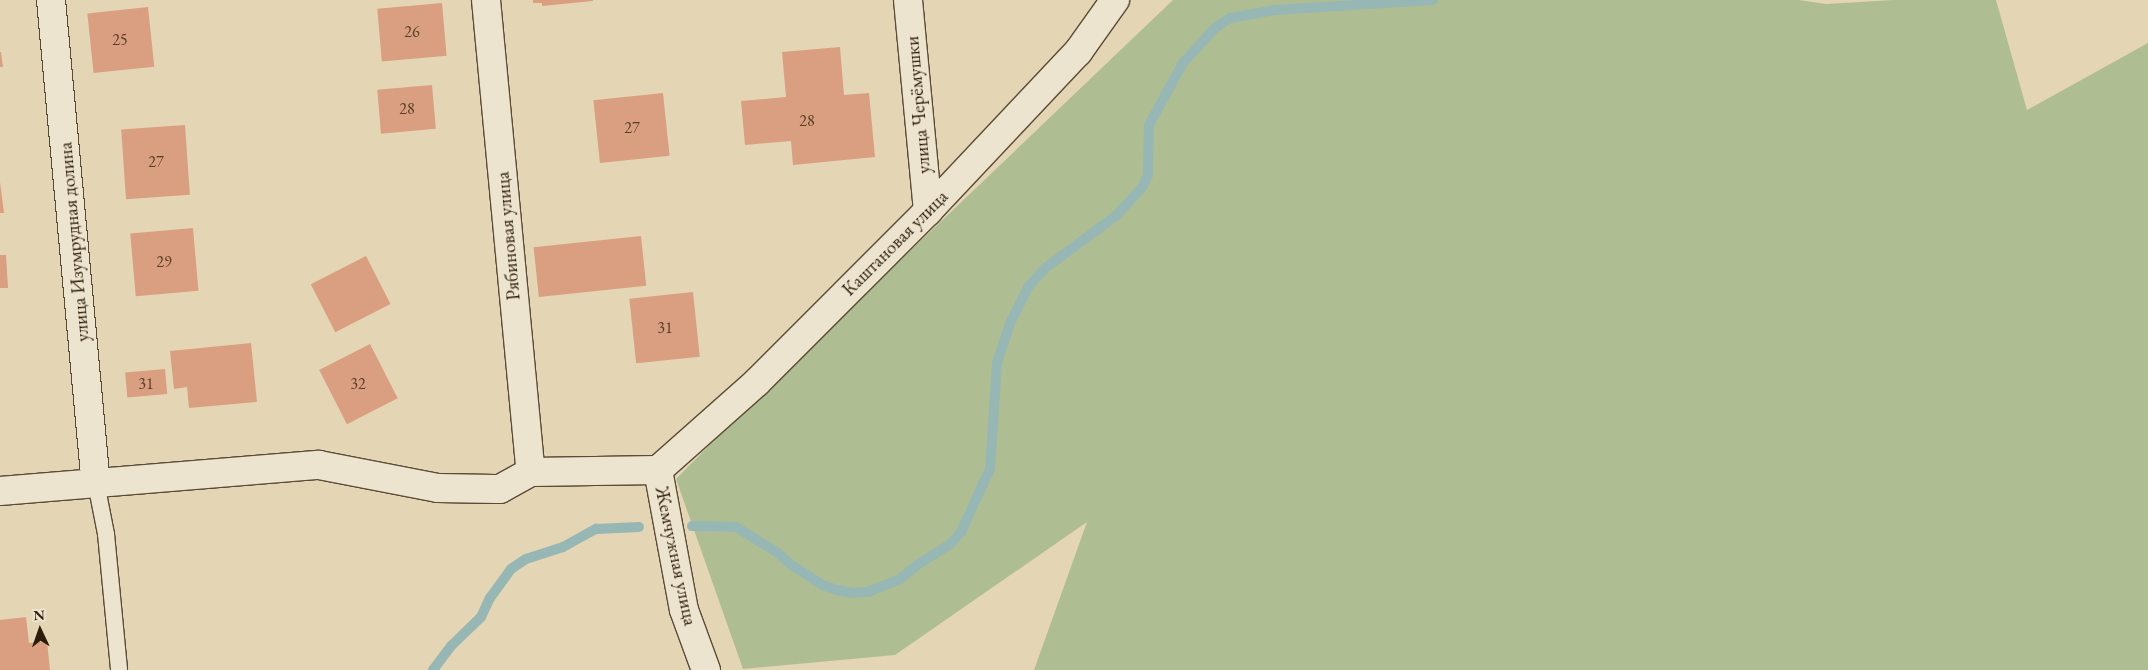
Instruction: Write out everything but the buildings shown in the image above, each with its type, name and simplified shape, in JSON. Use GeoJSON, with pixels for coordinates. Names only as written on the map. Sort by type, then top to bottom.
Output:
{"type":"FeatureCollection","features":[{"type":"Feature","properties":{"kind":"street","name":"улица Изумрудная долина"},"geometry":{"type":"LineString","coordinates":[[51,0],[96,483]]}},
{"type":"Feature","properties":{"kind":"street","name":"Рябиновая улица"},"geometry":{"type":"LineString","coordinates":[[486,0],[530,472]]}},
{"type":"Feature","properties":{"kind":"street","name":"улица Черёмушки"},"geometry":{"type":"LineString","coordinates":[[908,0],[928,211]]}},
{"type":"Feature","properties":{"kind":"street","name":"Каштановая улица"},"geometry":{"type":"LineString","coordinates":[[658,470],[757,382],[928,211],[1078,52],[1115,0]]}},
{"type":"Feature","properties":{"kind":"street"},"geometry":{"type":"LineString","coordinates":[[0,491],[319,465],[438,488],[500,490],[530,472],[658,470]]}},
{"type":"Feature","properties":{"kind":"street","name":"Жемчужная улица"},"geometry":{"type":"LineString","coordinates":[[658,470],[684,610],[706,670]]}},
{"type":"Feature","properties":{"kind":"lane"},"geometry":{"type":"LineString","coordinates":[[96,483],[106,534],[119,670]]}},
{"type":"Feature","properties":{"kind":"green space"},"geometry":{"type":"Polygon","coordinates":[[[1173,0],[1799,0],[1826,4],[1893,0],[1996,0],[2027,110],[2148,43],[2148,670],[1034,670],[1087,522],[895,655],[743,669],[676,479],[757,397],[1173,0]]]}},
{"type":"Feature","properties":{"kind":"waterway"},"geometry":{"type":"LineString","coordinates":[[692,526],[736,527],[778,553],[790,564],[822,585],[852,593],[868,592],[900,579],[917,565],[950,544],[961,532],[990,469],[997,363],[1011,321],[1028,287],[1044,269],[1117,215],[1143,186],[1148,175],[1149,125],[1183,63],[1215,28],[1230,18],[1275,10],[1433,0]]}},
{"type":"Feature","properties":{"kind":"waterway"},"geometry":{"type":"LineString","coordinates":[[433,670],[451,646],[481,617],[490,598],[511,569],[526,559],[563,547],[596,529],[639,527]]}}]}
